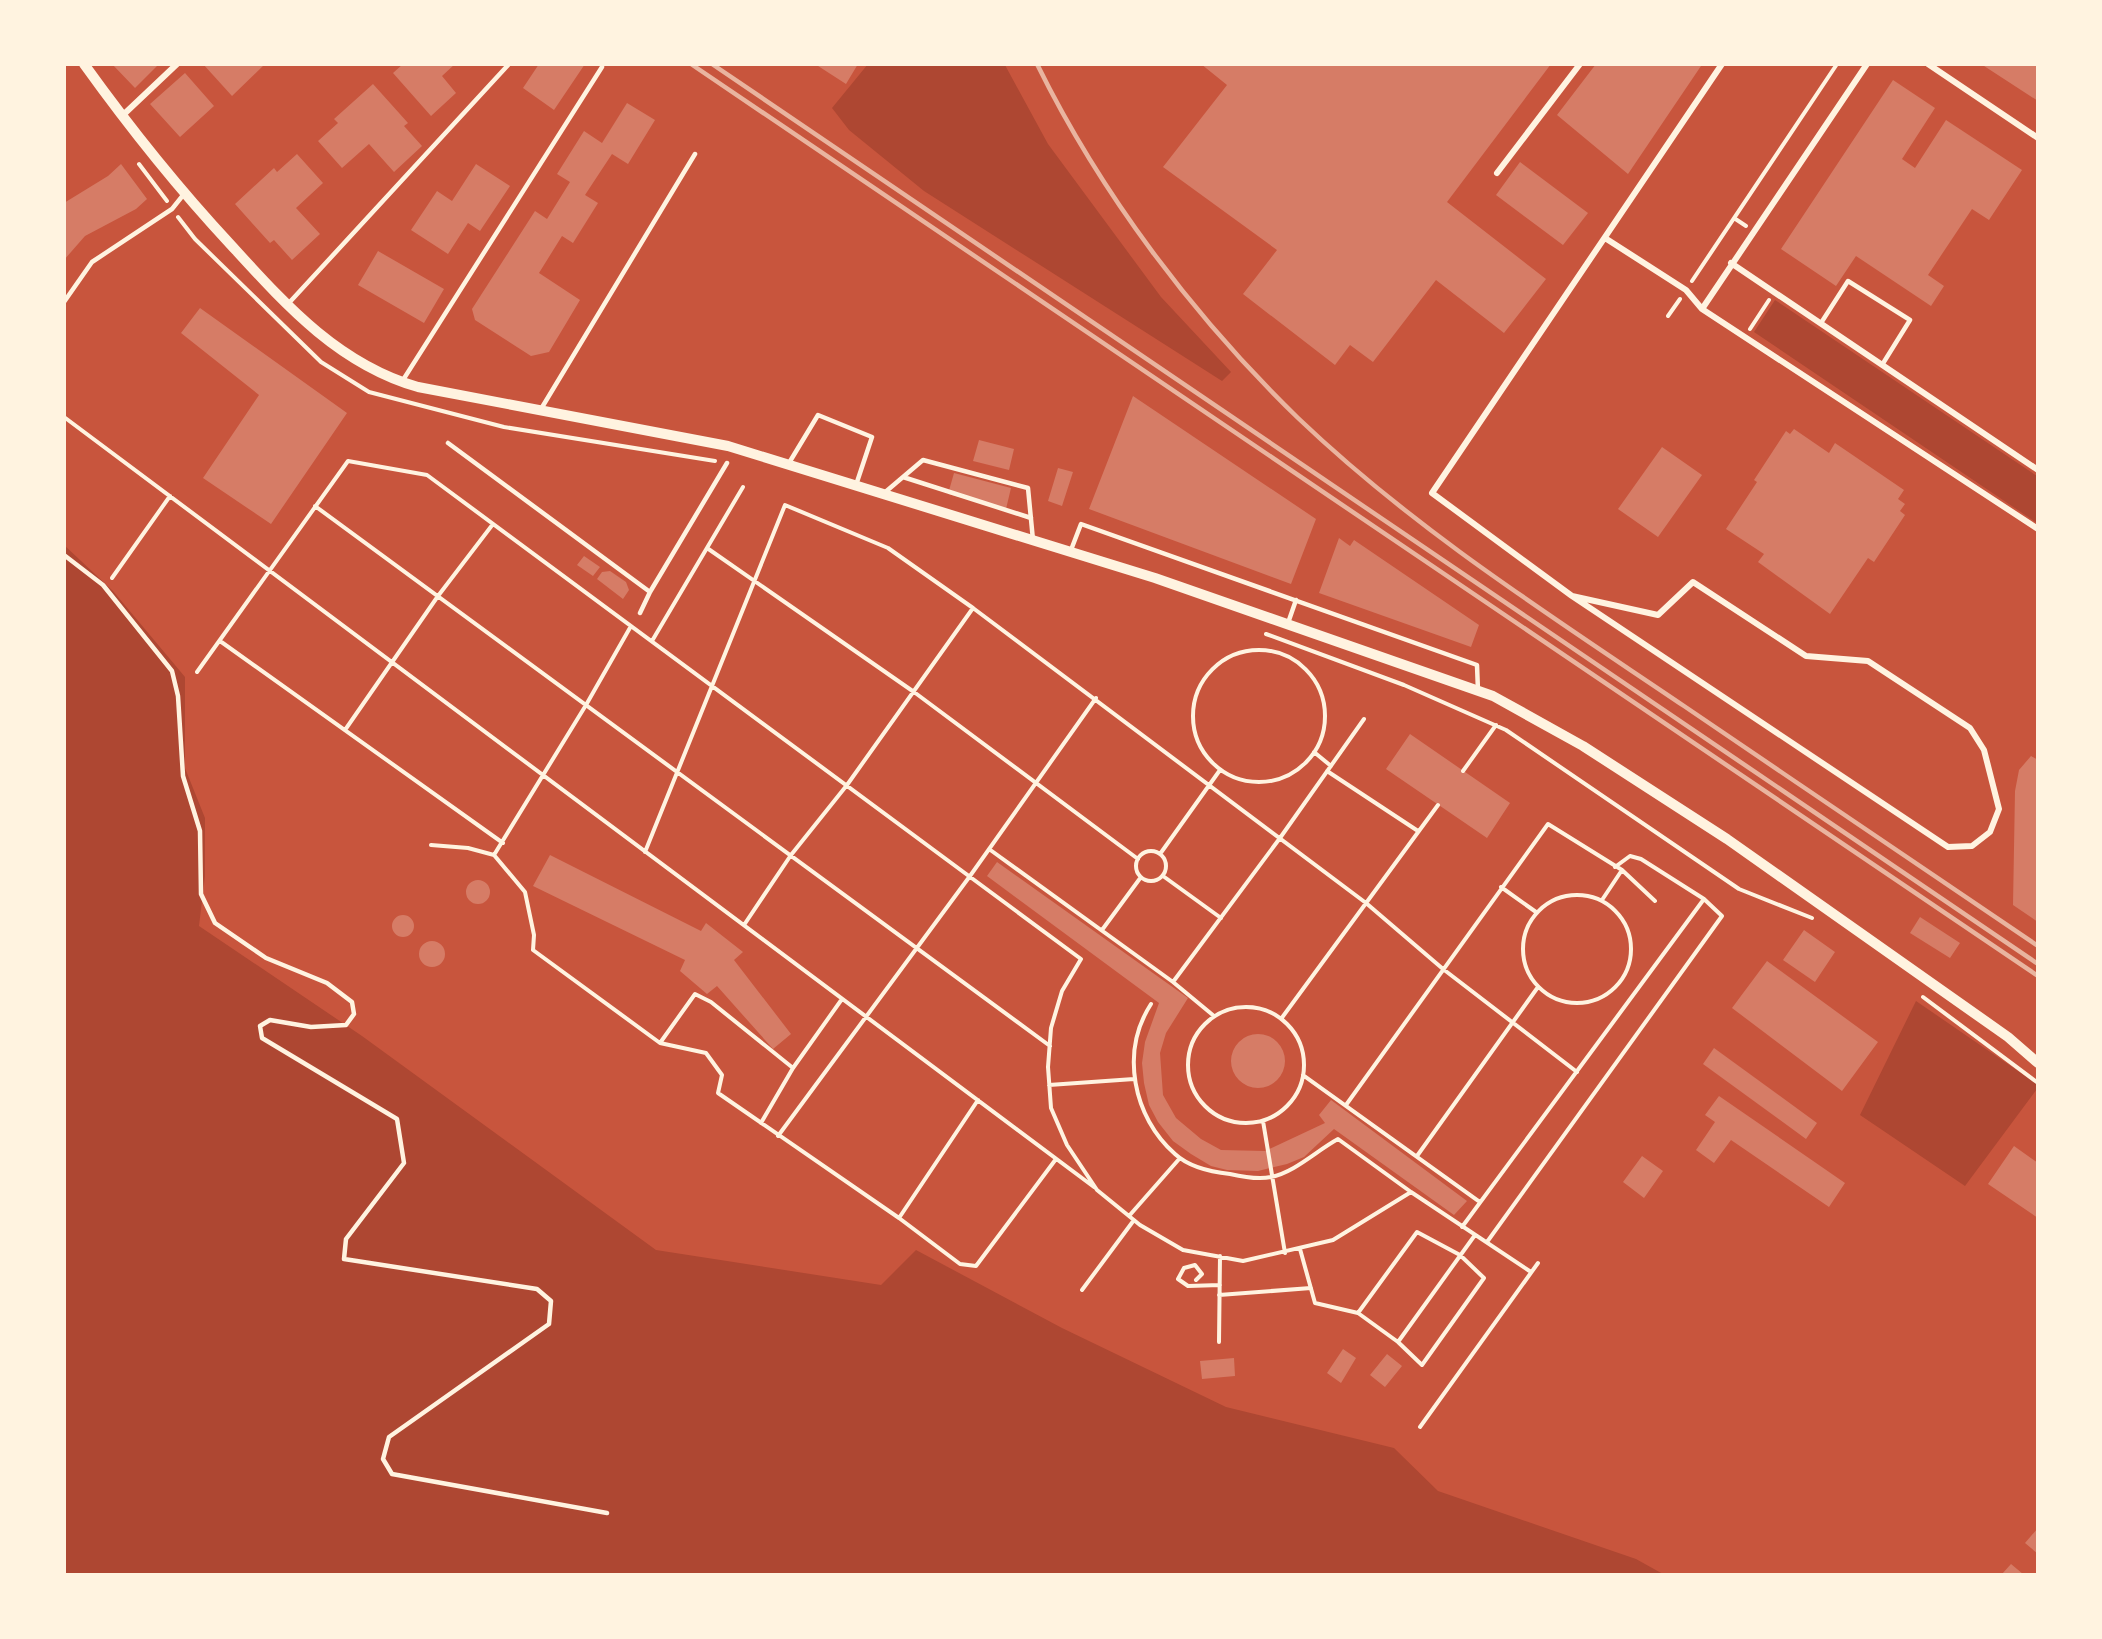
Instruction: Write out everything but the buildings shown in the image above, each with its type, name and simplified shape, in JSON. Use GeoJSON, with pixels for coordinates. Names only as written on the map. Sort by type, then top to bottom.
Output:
{"type":"FeatureCollection","features":[{"type":"Feature","properties":{"kind":"street"},"geometry":{"type":"LineString","coordinates":[[84,64],[184,194],[286,306],[319,336],[401,382],[728,446],[1070,552],[1493,696],[1583,746],[1727,839],[2008,1037],[2037,1063]]}},
{"type":"Feature","properties":{"kind":"street"},"geometry":{"type":"LineString","coordinates":[[122,116],[177,64]]}},
{"type":"Feature","properties":{"kind":"street"},"geometry":{"type":"LineString","coordinates":[[1497,173],[1580,64]]}},
{"type":"Feature","properties":{"kind":"street"},"geometry":{"type":"LineString","coordinates":[[1572,596],[1658,615],[1693,582],[1806,656],[1868,661],[1970,728],[1984,750],[1999,809],[1990,832],[1972,846],[1948,848],[1572,596],[1432,493],[1722,64]]}},
{"type":"Feature","properties":{"kind":"street"},"geometry":{"type":"LineString","coordinates":[[1702,309],[1867,64]]}},
{"type":"Feature","properties":{"kind":"street"},"geometry":{"type":"LineString","coordinates":[[1928,64],[2037,138]]}},
{"type":"Feature","properties":{"kind":"street"},"geometry":{"type":"LineString","coordinates":[[1605,238],[1686,290],[1702,309],[2037,529]]}},
{"type":"Feature","properties":{"kind":"street"},"geometry":{"type":"LineString","coordinates":[[1731,263],[2037,470]]}},
{"type":"Feature","properties":{"kind":"lane"},"geometry":{"type":"LineString","coordinates":[[286,306],[509,64]]}},
{"type":"Feature","properties":{"kind":"lane"},"geometry":{"type":"LineString","coordinates":[[401,382],[602,67]]}},
{"type":"Feature","properties":{"kind":"lane"},"geometry":{"type":"LineString","coordinates":[[541,410],[695,154]]}},
{"type":"Feature","properties":{"kind":"lane"},"geometry":{"type":"LineString","coordinates":[[64,302],[92,262],[172,209],[184,194]]}},
{"type":"Feature","properties":{"kind":"lane"},"geometry":{"type":"LineString","coordinates":[[1821,324],[1848,281],[1910,321],[1882,365]]}},
{"type":"Feature","properties":{"kind":"lane"},"geometry":{"type":"LineString","coordinates":[[788,464],[818,415],[872,437],[856,485]]}},
{"type":"Feature","properties":{"kind":"lane"},"geometry":{"type":"LineString","coordinates":[[448,443],[650,592]]}},
{"type":"Feature","properties":{"kind":"lane"},"geometry":{"type":"LineString","coordinates":[[884,494],[923,460],[1028,488],[1033,540]]}},
{"type":"Feature","properties":{"kind":"lane"},"geometry":{"type":"LineString","coordinates":[[640,613],[650,592],[727,463]]}},
{"type":"Feature","properties":{"kind":"lane"},"geometry":{"type":"LineString","coordinates":[[903,477],[1031,518]]}},
{"type":"Feature","properties":{"kind":"lane"},"geometry":{"type":"LineString","coordinates":[[1070,552],[1081,524],[1477,664],[1478,691]]}},
{"type":"Feature","properties":{"kind":"lane"},"geometry":{"type":"LineString","coordinates":[[64,555],[103,585],[172,671],[178,696],[183,776],[200,831],[201,894],[215,922],[266,958],[327,983],[352,1002],[354,1014],[346,1025],[311,1027],[270,1020],[260,1026],[262,1038],[397,1119],[404,1163],[346,1239],[344,1259],[537,1289],[551,1301],[549,1324],[389,1437],[383,1459],[392,1474],[607,1513]]}},
{"type":"Feature","properties":{"kind":"lane"},"geometry":{"type":"LineString","coordinates":[[1287,624],[1296,600]]}},
{"type":"Feature","properties":{"kind":"path"},"geometry":{"type":"LineString","coordinates":[[1668,316],[1837,64]]}},
{"type":"Feature","properties":{"kind":"path"},"geometry":{"type":"LineString","coordinates":[[138,163],[195,239],[321,362],[369,392],[504,427],[727,463]]}},
{"type":"Feature","properties":{"kind":"path"},"geometry":{"type":"LineString","coordinates":[[1744,337],[1774,292]]}},
{"type":"Feature","properties":{"kind":"path"},"geometry":{"type":"LineString","coordinates":[[64,417],[978,1100],[1097,1190],[1134,1221],[1184,1250],[1243,1261],[1285,1253],[1333,1240],[1411,1192]]}},
{"type":"Feature","properties":{"kind":"path"},"geometry":{"type":"LineString","coordinates":[[197,672],[348,461],[427,475],[1081,959],[1062,991],[1052,1028],[1050,1085],[1052,1108],[1067,1145],[1097,1190]]}},
{"type":"Feature","properties":{"kind":"path"},"geometry":{"type":"LineString","coordinates":[[652,641],[743,487]]}},
{"type":"Feature","properties":{"kind":"path"},"geometry":{"type":"LineString","coordinates":[[112,578],[170,496]]}},
{"type":"Feature","properties":{"kind":"path"},"geometry":{"type":"LineString","coordinates":[[645,852],[714,687],[785,505],[888,548],[973,608],[1096,698],[1366,903],[1443,969],[1576,1072]]}},
{"type":"Feature","properties":{"kind":"path"},"geometry":{"type":"LineString","coordinates":[[315,506],[1050,1046]]}},
{"type":"Feature","properties":{"kind":"path"},"geometry":{"type":"LineString","coordinates":[[345,730],[438,596],[493,524]]}},
{"type":"Feature","properties":{"kind":"path"},"geometry":{"type":"LineString","coordinates":[[707,548],[914,692],[1138,859]]}},
{"type":"Feature","properties":{"kind":"path"},"geometry":{"type":"LineString","coordinates":[[744,925],[791,855],[847,785],[973,608]]}},
{"type":"Feature","properties":{"kind":"path"},"geometry":{"type":"LineString","coordinates":[[494,855],[640,613]]}},
{"type":"Feature","properties":{"kind":"path"},"geometry":{"type":"LineString","coordinates":[[1261,633],[1404,685],[1496,725],[1739,889],[1793,909],[1818,922]]}},
{"type":"Feature","properties":{"kind":"path"},"geometry":{"type":"LineString","coordinates":[[220,641],[503,843]]}},
{"type":"Feature","properties":{"kind":"path"},"geometry":{"type":"LineString","coordinates":[[1267,650],[1288,656],[1306,669],[1319,688],[1324,720],[1323,731],[1314,752],[1300,768],[1281,778],[1271,780],[1260,782],[1239,779],[1220,770],[1205,755],[1195,735],[1192,714],[1196,693],[1208,674],[1224,659],[1245,651],[1267,650]]}},
{"type":"Feature","properties":{"kind":"path"},"geometry":{"type":"LineString","coordinates":[[778,1136],[918,949],[1096,698]]}},
{"type":"Feature","properties":{"kind":"path"},"geometry":{"type":"LineString","coordinates":[[1173,982],[1280,838],[1364,719]]}},
{"type":"Feature","properties":{"kind":"path"},"geometry":{"type":"LineString","coordinates":[[1463,771],[1496,725]]}},
{"type":"Feature","properties":{"kind":"path"},"geometry":{"type":"LineString","coordinates":[[1314,752],[1331,766]]}},
{"type":"Feature","properties":{"kind":"path"},"geometry":{"type":"LineString","coordinates":[[1160,854],[1220,770]]}},
{"type":"Feature","properties":{"kind":"path"},"geometry":{"type":"LineString","coordinates":[[1328,771],[1418,831]]}},
{"type":"Feature","properties":{"kind":"path"},"geometry":{"type":"LineString","coordinates":[[1281,1018],[1438,805]]}},
{"type":"Feature","properties":{"kind":"path"},"geometry":{"type":"LineString","coordinates":[[1346,1105],[1548,824],[1622,870],[1655,901]]}},
{"type":"Feature","properties":{"kind":"path"},"geometry":{"type":"LineString","coordinates":[[431,845],[468,848],[494,855],[525,892],[534,935],[533,950],[660,1043],[706,1053],[723,1075],[718,1093],[899,1218],[960,1264],[976,1266],[1056,1159]]}},
{"type":"Feature","properties":{"kind":"path"},"geometry":{"type":"LineString","coordinates":[[989,849],[1173,982],[1214,1016]]}},
{"type":"Feature","properties":{"kind":"path"},"geometry":{"type":"LineString","coordinates":[[1150,851],[1160,854],[1167,867],[1163,876],[1155,881],[1141,877],[1136,869],[1138,859],[1150,851]]}},
{"type":"Feature","properties":{"kind":"path"},"geometry":{"type":"LineString","coordinates":[[1487,1242],[1722,916],[1704,899],[1641,859],[1630,856],[1616,867]]}},
{"type":"Feature","properties":{"kind":"path"},"geometry":{"type":"LineString","coordinates":[[1602,900],[1622,870]]}},
{"type":"Feature","properties":{"kind":"path"},"geometry":{"type":"LineString","coordinates":[[1163,876],[1221,918]]}},
{"type":"Feature","properties":{"kind":"path"},"geometry":{"type":"LineString","coordinates":[[1101,930],[1141,877]]}},
{"type":"Feature","properties":{"kind":"path"},"geometry":{"type":"LineString","coordinates":[[1501,887],[1536,912]]}},
{"type":"Feature","properties":{"kind":"path"},"geometry":{"type":"LineString","coordinates":[[1567,895],[1585,895],[1602,900],[1616,910],[1626,924],[1631,940],[1631,958],[1626,974],[1616,988],[1602,998],[1585,1004],[1560,1001],[1538,987],[1528,974],[1523,958],[1525,934],[1536,912],[1550,901],[1567,895]]}},
{"type":"Feature","properties":{"kind":"path"},"geometry":{"type":"LineString","coordinates":[[1462,1227],[1704,899]]}},
{"type":"Feature","properties":{"kind":"path"},"geometry":{"type":"LineString","coordinates":[[1417,1156],[1538,987]]}},
{"type":"Feature","properties":{"kind":"path"},"geometry":{"type":"LineString","coordinates":[[660,1043],[695,994],[711,1002],[793,1068]]}},
{"type":"Feature","properties":{"kind":"path"},"geometry":{"type":"LineString","coordinates":[[1922,997],[2037,1083]]}},
{"type":"Feature","properties":{"kind":"path"},"geometry":{"type":"LineString","coordinates":[[761,1123],[793,1068],[842,999]]}},
{"type":"Feature","properties":{"kind":"path"},"geometry":{"type":"LineString","coordinates":[[1151,1004],[1136,1044],[1134,1080],[1138,1098],[1152,1126],[1180,1158],[1214,1172],[1272,1177],[1302,1163],[1338,1139],[1411,1192],[1531,1272]]}},
{"type":"Feature","properties":{"kind":"path"},"geometry":{"type":"LineString","coordinates":[[1248,1007],[1265,1010],[1281,1018],[1300,1044],[1303,1075],[1298,1090],[1289,1104],[1277,1114],[1263,1121],[1244,1124],[1226,1120],[1210,1112],[1197,1098],[1189,1081],[1187,1063],[1191,1044],[1200,1028],[1214,1016],[1230,1009],[1248,1007]]}},
{"type":"Feature","properties":{"kind":"path"},"geometry":{"type":"LineString","coordinates":[[1303,1075],[1480,1202]]}},
{"type":"Feature","properties":{"kind":"path"},"geometry":{"type":"LineString","coordinates":[[1050,1085],[1134,1080]]}},
{"type":"Feature","properties":{"kind":"path"},"geometry":{"type":"LineString","coordinates":[[899,1218],[978,1100]]}},
{"type":"Feature","properties":{"kind":"path"},"geometry":{"type":"LineString","coordinates":[[1263,1121],[1285,1253]]}},
{"type":"Feature","properties":{"kind":"path"},"geometry":{"type":"LineString","coordinates":[[1129,1216],[1180,1158]]}},
{"type":"Feature","properties":{"kind":"path"},"geometry":{"type":"LineString","coordinates":[[1082,1290],[1134,1221]]}},
{"type":"Feature","properties":{"kind":"path"},"geometry":{"type":"LineString","coordinates":[[1300,1249],[1315,1303],[1358,1313],[1398,1342],[1422,1365],[1484,1278],[1460,1255],[1417,1232],[1358,1313]]}},
{"type":"Feature","properties":{"kind":"path"},"geometry":{"type":"LineString","coordinates":[[1398,1342],[1475,1235]]}},
{"type":"Feature","properties":{"kind":"path"},"geometry":{"type":"LineString","coordinates":[[1219,1342],[1220,1256]]}},
{"type":"Feature","properties":{"kind":"path"},"geometry":{"type":"LineString","coordinates":[[1420,1427],[1538,1263]]}},
{"type":"Feature","properties":{"kind":"path"},"geometry":{"type":"LineString","coordinates":[[1196,1280],[1202,1274],[1195,1265],[1184,1268],[1178,1280],[1188,1286],[1202,1288],[1220,1285]]}},
{"type":"Feature","properties":{"kind":"path"},"geometry":{"type":"LineString","coordinates":[[1219,1295],[1311,1288]]}},
{"type":"Feature","properties":{"kind":"shaded area"},"geometry":{"type":"Polygon","coordinates":[[[868,64],[1005,65],[1048,144],[1161,297],[1231,372],[1222,381],[924,191],[849,130],[832,108],[868,64]]]}},
{"type":"Feature","properties":{"kind":"shaded area"},"geometry":{"type":"Polygon","coordinates":[[[1775,300],[2037,476],[2037,523],[1754,332],[1775,300]]]}},
{"type":"Feature","properties":{"kind":"shaded area"},"geometry":{"type":"Polygon","coordinates":[[[64,545],[113,591],[185,677],[185,768],[205,818],[205,876],[199,926],[362,1036],[656,1250],[881,1285],[916,1250],[1062,1328],[1226,1407],[1394,1448],[1438,1491],[1636,1559],[1663,1574],[65,1574],[64,545]]]}},
{"type":"Feature","properties":{"kind":"shaded area"},"geometry":{"type":"Polygon","coordinates":[[[1916,1001],[2037,1084],[2037,1089],[1965,1186],[1860,1115],[1916,1001]]]}},
{"type":"Feature","properties":{"kind":"railway"},"geometry":{"type":"LineString","coordinates":[[691,64],[2038,976]]}},
{"type":"Feature","properties":{"kind":"railway"},"geometry":{"type":"LineString","coordinates":[[712,64],[2038,964]]}},
{"type":"Feature","properties":{"kind":"railway"},"geometry":{"type":"LineString","coordinates":[[1037,64],[1090,160],[1152,252],[1222,338],[1298,418],[1342,459],[1436,534],[1534,605],[2038,946]]}}]}
